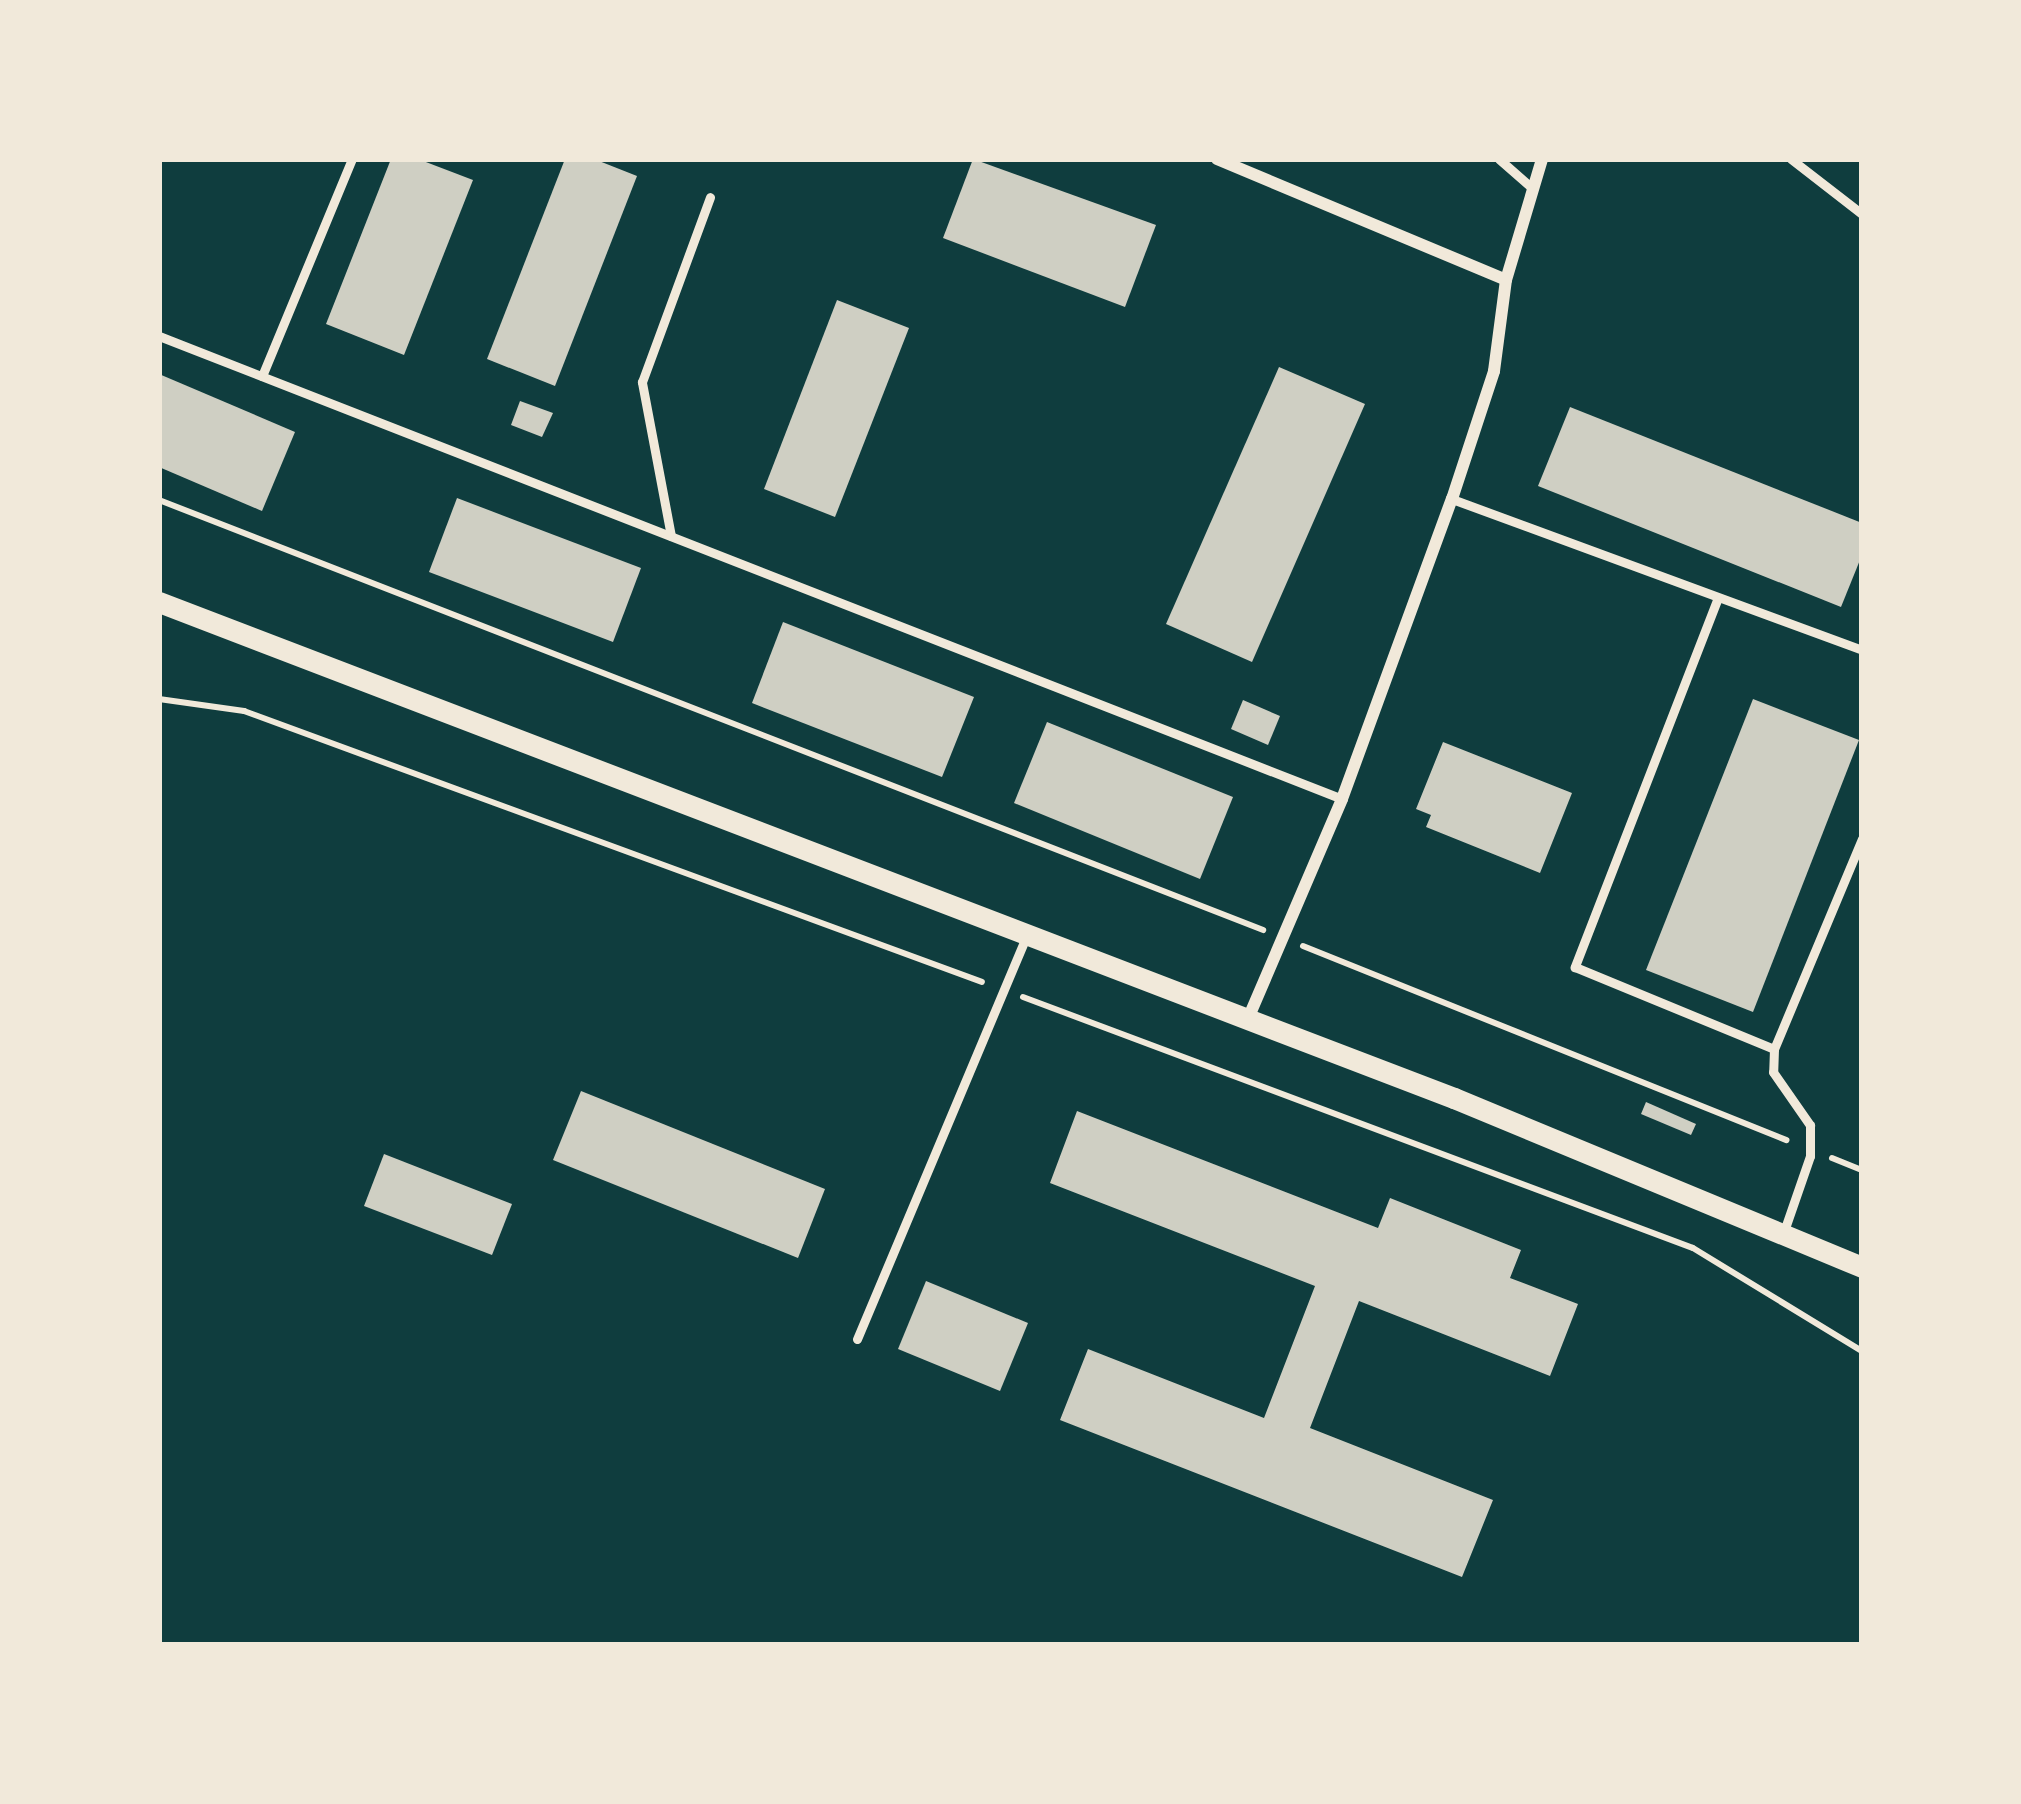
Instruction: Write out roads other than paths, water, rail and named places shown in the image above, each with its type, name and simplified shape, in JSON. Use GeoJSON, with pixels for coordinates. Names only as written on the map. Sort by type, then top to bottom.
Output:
{"type":"FeatureCollection","features":[{"type":"Feature","properties":{"kind":"street"},"geometry":{"type":"LineString","coordinates":[[1217,159],[1506,280]]}},
{"type":"Feature","properties":{"kind":"street"},"geometry":{"type":"LineString","coordinates":[[1247,1021],[1342,799],[1452,499],[1494,371],[1506,280],[1542,159]]}},
{"type":"Feature","properties":{"kind":"street"},"geometry":{"type":"LineString","coordinates":[[159,602],[1247,1021],[1862,1267]]}},
{"type":"Feature","properties":{"kind":"lane"},"geometry":{"type":"LineString","coordinates":[[262,376],[352,159]]}},
{"type":"Feature","properties":{"kind":"lane"},"geometry":{"type":"LineString","coordinates":[[1499,159],[1531,188]]}},
{"type":"Feature","properties":{"kind":"lane"},"geometry":{"type":"LineString","coordinates":[[1791,159],[1862,214]]}},
{"type":"Feature","properties":{"kind":"lane"},"geometry":{"type":"LineString","coordinates":[[671,536],[642,382],[710,197]]}},
{"type":"Feature","properties":{"kind":"lane"},"geometry":{"type":"LineString","coordinates":[[159,336],[1342,799]]}},
{"type":"Feature","properties":{"kind":"lane"},"geometry":{"type":"LineString","coordinates":[[1452,499],[1862,650]]}},
{"type":"Feature","properties":{"kind":"lane"},"geometry":{"type":"LineString","coordinates":[[1718,600],[1575,967],[1774,1049]]}},
{"type":"Feature","properties":{"kind":"lane"},"geometry":{"type":"LineString","coordinates":[[1783,1234],[1810,1149],[1810,1125],[1773,1072],[1774,1049],[1862,839]]}},
{"type":"Feature","properties":{"kind":"lane"},"geometry":{"type":"LineString","coordinates":[[857,1339],[1026,936]]}}]}
